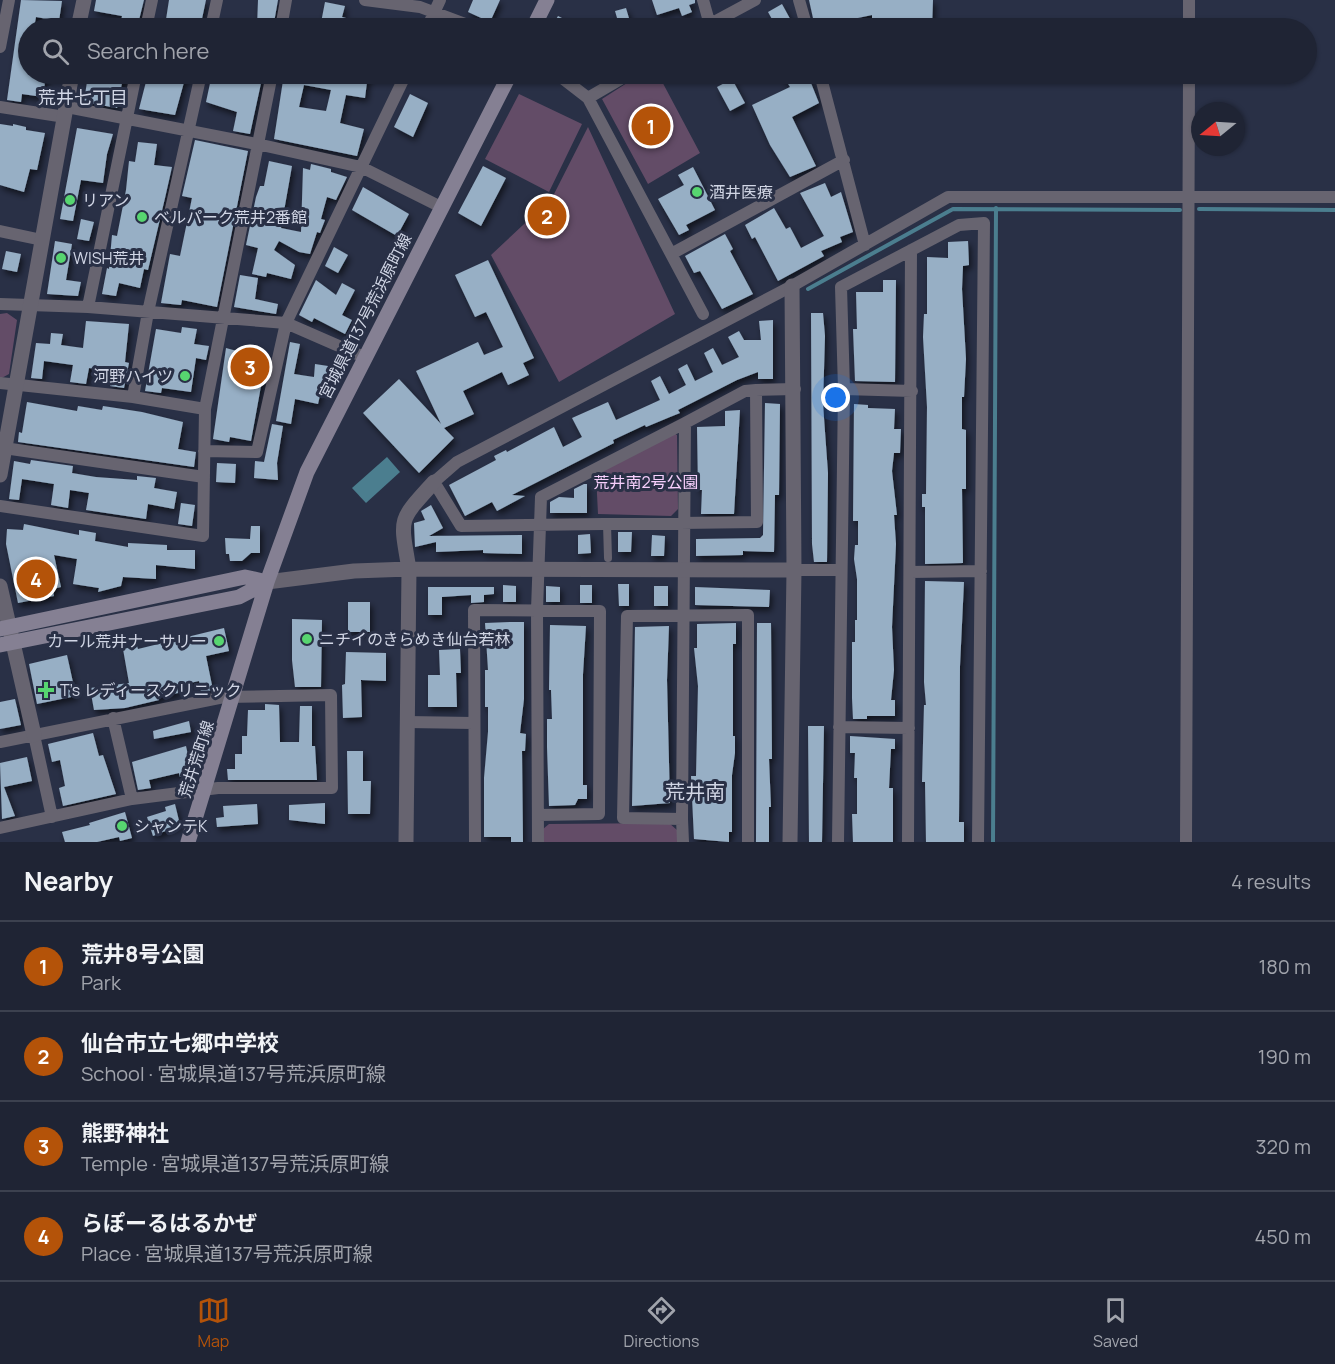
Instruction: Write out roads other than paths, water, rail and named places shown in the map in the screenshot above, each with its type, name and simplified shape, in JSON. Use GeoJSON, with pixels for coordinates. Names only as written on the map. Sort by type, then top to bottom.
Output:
{"type":"FeatureCollection","features":[{"type":"Feature","properties":{"kind":"main road"},"geometry":{"type":"LineString","coordinates":[[538,18],[547,0]]}},
{"type":"Feature","properties":{"kind":"main road","name":"宮城県道137号荒浜原町線"},"geometry":{"type":"LineString","coordinates":[[267,582],[307,472],[505,84]]}},
{"type":"Feature","properties":{"kind":"main road"},"geometry":{"type":"LineString","coordinates":[[6,636],[239,597],[267,582]]}},
{"type":"Feature","properties":{"kind":"main road","name":"荒井荒町線"},"geometry":{"type":"LineString","coordinates":[[188,842],[234,699],[267,582]]}},
{"type":"Feature","properties":{"kind":"street"},"geometry":{"type":"LineString","coordinates":[[80,18],[84,0]]}},
{"type":"Feature","properties":{"kind":"street"},"geometry":{"type":"LineString","coordinates":[[148,18],[152,0]]}},
{"type":"Feature","properties":{"kind":"street"},"geometry":{"type":"LineString","coordinates":[[213,18],[217,0]]}},
{"type":"Feature","properties":{"kind":"street"},"geometry":{"type":"LineString","coordinates":[[283,18],[286,0]]}},
{"type":"Feature","properties":{"kind":"street"},"geometry":{"type":"LineString","coordinates":[[365,0],[420,7],[450,18]]}},
{"type":"Feature","properties":{"kind":"street"},"geometry":{"type":"LineString","coordinates":[[432,18],[441,0]]}},
{"type":"Feature","properties":{"kind":"street"},"geometry":{"type":"LineString","coordinates":[[703,0],[705,18]]}},
{"type":"Feature","properties":{"kind":"street"},"geometry":{"type":"LineString","coordinates":[[722,18],[755,0]]}},
{"type":"Feature","properties":{"kind":"street"},"geometry":{"type":"LineString","coordinates":[[799,0],[804,18]]}},
{"type":"Feature","properties":{"kind":"street"},"geometry":{"type":"LineString","coordinates":[[1189,0],[1189,18]]}},
{"type":"Feature","properties":{"kind":"street"},"geometry":{"type":"LineString","coordinates":[[0,47],[5,8]]}},
{"type":"Feature","properties":{"kind":"street"},"geometry":{"type":"LineString","coordinates":[[0,475],[4,448],[7,383],[29,305],[70,84]]}},
{"type":"Feature","properties":{"kind":"street"},"geometry":{"type":"LineString","coordinates":[[88,307],[134,84]]}},
{"type":"Feature","properties":{"kind":"street"},"geometry":{"type":"LineString","coordinates":[[133,397],[148,312],[199,84]]}},
{"type":"Feature","properties":{"kind":"street"},"geometry":{"type":"LineString","coordinates":[[0,506],[203,536],[205,409],[270,84]]}},
{"type":"Feature","properties":{"kind":"street"},"geometry":{"type":"LineString","coordinates":[[204,451],[256,452],[286,323],[401,84]]}},
{"type":"Feature","properties":{"kind":"street"},"geometry":{"type":"LineString","coordinates":[[570,84],[588,98],[703,315]]}},
{"type":"Feature","properties":{"kind":"street"},"geometry":{"type":"LineString","coordinates":[[588,98],[612,84]]}},
{"type":"Feature","properties":{"kind":"street"},"geometry":{"type":"LineString","coordinates":[[823,84],[865,244]]}},
{"type":"Feature","properties":{"kind":"street"},"geometry":{"type":"LineString","coordinates":[[1186,842],[1188,84]]}},
{"type":"Feature","properties":{"kind":"street"},"geometry":{"type":"LineString","coordinates":[[0,107],[127,118],[258,144],[361,168],[441,207]]}},
{"type":"Feature","properties":{"kind":"street"},"geometry":{"type":"LineString","coordinates":[[671,254],[844,160]]}},
{"type":"Feature","properties":{"kind":"street"},"geometry":{"type":"LineString","coordinates":[[406,842],[409,569],[403,528],[404,515],[434,482],[457,462],[792,286],[948,197],[1335,197]]}},
{"type":"Feature","properties":{"kind":"street"},"geometry":{"type":"LineString","coordinates":[[838,842],[844,389],[841,287],[958,225],[984,223],[978,842]]}},
{"type":"Feature","properties":{"kind":"street"},"geometry":{"type":"LineString","coordinates":[[0,231],[42,240]]}},
{"type":"Feature","properties":{"kind":"street"},"geometry":{"type":"LineString","coordinates":[[908,842],[911,250]]}},
{"type":"Feature","properties":{"kind":"street"},"geometry":{"type":"LineString","coordinates":[[790,842],[795,389],[792,286]]}},
{"type":"Feature","properties":{"kind":"street"},"geometry":{"type":"LineString","coordinates":[[0,304],[88,307],[286,323],[364,357]]}},
{"type":"Feature","properties":{"kind":"street"},"geometry":{"type":"LineString","coordinates":[[7,383],[133,397],[205,409]]}},
{"type":"Feature","properties":{"kind":"street"},"geometry":{"type":"LineString","coordinates":[[538,842],[537,610],[541,497],[745,392],[795,389]]}},
{"type":"Feature","properties":{"kind":"street"},"geometry":{"type":"LineString","coordinates":[[844,389],[912,391]]}},
{"type":"Feature","properties":{"kind":"street"},"geometry":{"type":"LineString","coordinates":[[434,482],[460,526],[757,522],[756,390]]}},
{"type":"Feature","properties":{"kind":"street"},"geometry":{"type":"LineString","coordinates":[[682,842],[685,616],[684,423]]}},
{"type":"Feature","properties":{"kind":"street"},"geometry":{"type":"LineString","coordinates":[[4,448],[204,477]]}},
{"type":"Feature","properties":{"kind":"street"},"geometry":{"type":"LineString","coordinates":[[607,524],[608,558]]}},
{"type":"Feature","properties":{"kind":"street"},"geometry":{"type":"LineString","coordinates":[[267,582],[354,571],[409,569],[842,570]]}},
{"type":"Feature","properties":{"kind":"street"},"geometry":{"type":"LineString","coordinates":[[910,572],[981,571]]}},
{"type":"Feature","properties":{"kind":"street"},"geometry":{"type":"LineString","coordinates":[[0,586],[6,636],[34,735],[52,817]]}},
{"type":"Feature","properties":{"kind":"street"},"geometry":{"type":"LineString","coordinates":[[475,842],[474,610],[600,611],[599,814],[538,815]]}},
{"type":"Feature","properties":{"kind":"street"},"geometry":{"type":"LineString","coordinates":[[682,819],[623,818],[627,616],[748,615],[748,842]]}},
{"type":"Feature","properties":{"kind":"street"},"geometry":{"type":"LineString","coordinates":[[0,742],[224,697],[234,699],[332,695],[332,788],[205,790],[132,799],[0,828]]}},
{"type":"Feature","properties":{"kind":"street"},"geometry":{"type":"LineString","coordinates":[[113,718],[132,799]]}},
{"type":"Feature","properties":{"kind":"street"},"geometry":{"type":"LineString","coordinates":[[407,723],[473,723]]}},
{"type":"Feature","properties":{"kind":"street"},"geometry":{"type":"LineString","coordinates":[[839,727],[909,728]]}},
{"type":"Feature","properties":{"kind":"water"},"geometry":{"type":"Polygon","coordinates":[[[387,457],[400,472],[366,503],[352,488],[387,457]]]}},
{"type":"Feature","properties":{"kind":"waterway"},"geometry":{"type":"LineString","coordinates":[[993,842],[996,208]]}},
{"type":"Feature","properties":{"kind":"waterway"},"geometry":{"type":"LineString","coordinates":[[808,289],[953,209],[1180,210]]}},
{"type":"Feature","properties":{"kind":"waterway"},"geometry":{"type":"LineString","coordinates":[[1199,209],[1335,210]]}},
{"type":"Feature","properties":{"kind":"place","name":"荒井8号公園"},"geometry":{"type":"Point","coordinates":[651,126]}},
{"type":"Feature","properties":{"kind":"place","name":"酒井医療"},"geometry":{"type":"Point","coordinates":[697,192]}},
{"type":"Feature","properties":{"kind":"place","name":"リアン"},"geometry":{"type":"Point","coordinates":[70,200]}},
{"type":"Feature","properties":{"kind":"place","name":"仙台市立七郷中学校"},"geometry":{"type":"Point","coordinates":[547,216]}},
{"type":"Feature","properties":{"kind":"place","name":"ベルパーク荒井2番館"},"geometry":{"type":"Point","coordinates":[142,217]}},
{"type":"Feature","properties":{"kind":"place","name":"WISH荒井"},"geometry":{"type":"Point","coordinates":[61,258]}},
{"type":"Feature","properties":{"kind":"place","name":"熊野神社"},"geometry":{"type":"Point","coordinates":[250,367]}},
{"type":"Feature","properties":{"kind":"place","name":"河野ハイツ"},"geometry":{"type":"Point","coordinates":[185,376]}},
{"type":"Feature","properties":{"kind":"place","name":"らぽーるはるかぜ"},"geometry":{"type":"Point","coordinates":[36,579]}},
{"type":"Feature","properties":{"kind":"place","name":"ニチイのきらめき仙台若林"},"geometry":{"type":"Point","coordinates":[307,639]}},
{"type":"Feature","properties":{"kind":"place","name":"カール荒井ナーサリー"},"geometry":{"type":"Point","coordinates":[219,641]}},
{"type":"Feature","properties":{"kind":"place","name":"T's レディースクリニック"},"geometry":{"type":"Point","coordinates":[46,690]}},
{"type":"Feature","properties":{"kind":"place","name":"シャンテK"},"geometry":{"type":"Point","coordinates":[122,826]}},
{"type":"Feature","properties":{"kind":"district","name":"荒井七丁目"},"geometry":{"type":"Point","coordinates":[83,97]}},
{"type":"Feature","properties":{"kind":"district","name":"荒井南"},"geometry":{"type":"Point","coordinates":[695,791]}},
{"type":"Feature","properties":{"kind":"park label","name":"荒井南2号公園"},"geometry":{"type":"Point","coordinates":[646,482]}}]}
